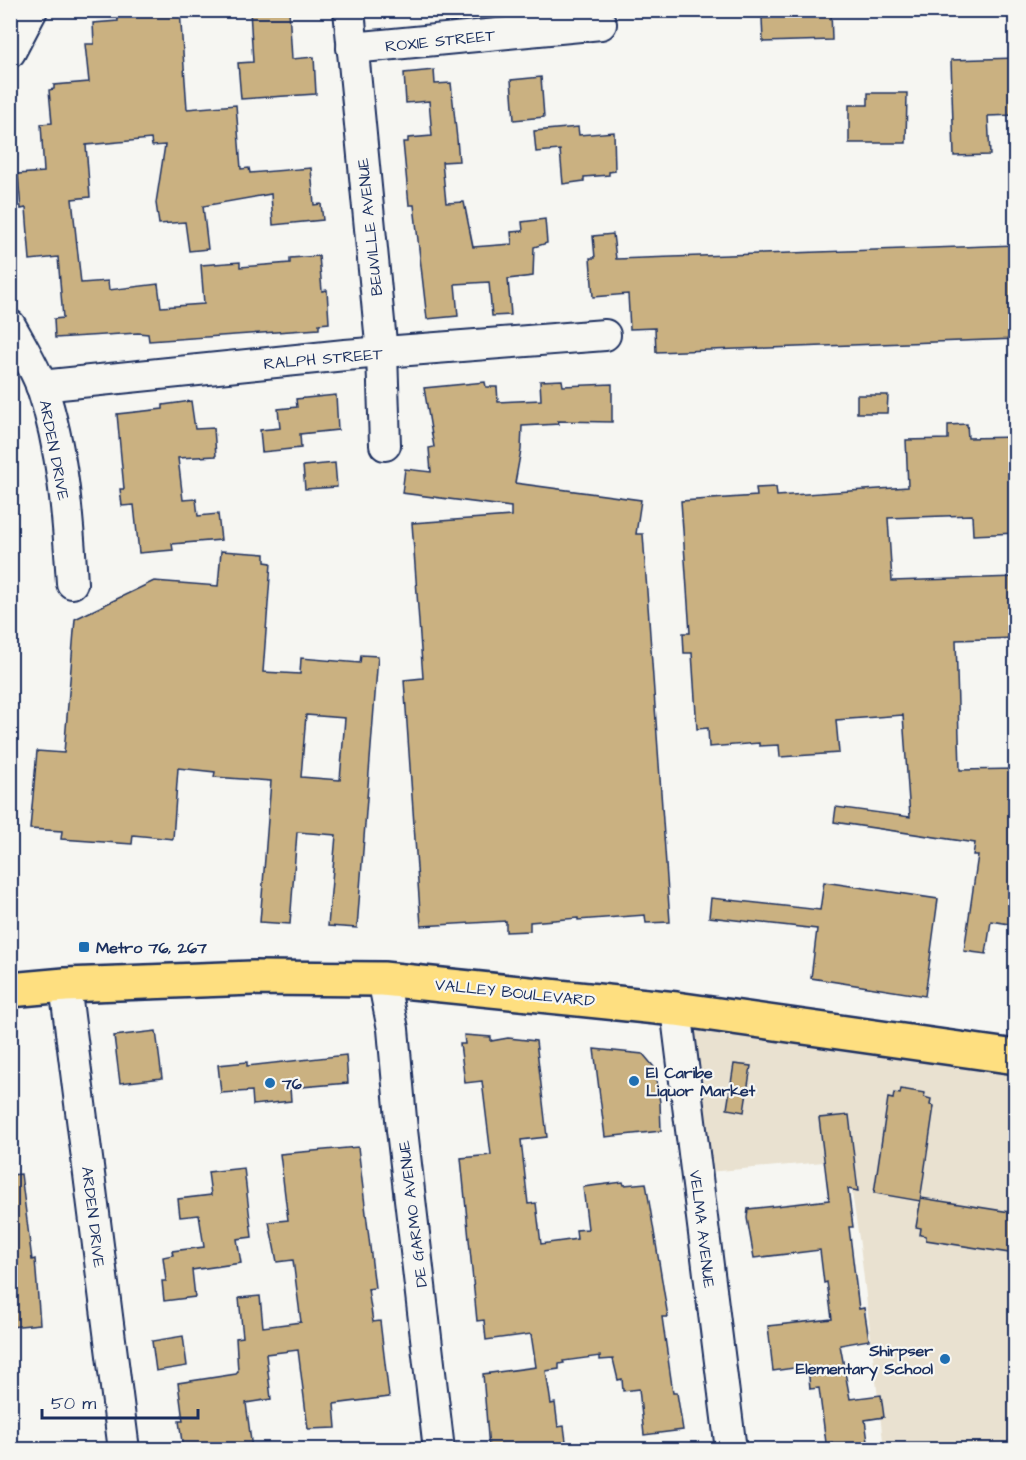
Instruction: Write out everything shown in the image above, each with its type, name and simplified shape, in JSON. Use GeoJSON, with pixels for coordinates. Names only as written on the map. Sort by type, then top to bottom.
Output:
{"type":"FeatureCollection","features":[{"type":"Feature","properties":{"kind":"main road","name":"VALLEY BOULEVARD"},"geometry":{"type":"LineString","coordinates":[[10,990],[65,985],[253,978],[383,979],[676,1009],[1016,1057]]}},
{"type":"Feature","properties":{"kind":"street"},"geometry":{"type":"LineString","coordinates":[[10,52],[32,10]]}},
{"type":"Feature","properties":{"kind":"street","name":"BEUVILLE AVENUE"},"geometry":{"type":"LineString","coordinates":[[349,10],[382,353],[385,445]]}},
{"type":"Feature","properties":{"kind":"street","name":"ROXIE STREET"},"geometry":{"type":"LineString","coordinates":[[352,48],[601,24]]}},
{"type":"Feature","properties":{"kind":"street","name":"ARDEN DRIVE"},"geometry":{"type":"LineString","coordinates":[[10,325],[41,386],[59,455],[68,522],[72,583]]}},
{"type":"Feature","properties":{"kind":"street","name":"RALPH STREET"},"geometry":{"type":"LineString","coordinates":[[41,386],[420,348],[605,335]]}},
{"type":"Feature","properties":{"kind":"street","name":"DE GARMO AVENUE"},"geometry":{"type":"LineString","coordinates":[[383,979],[393,1029],[402,1130],[439,1449]]}},
{"type":"Feature","properties":{"kind":"street","name":"ARDEN DRIVE"},"geometry":{"type":"LineString","coordinates":[[65,985],[124,1449]]}},
{"type":"Feature","properties":{"kind":"street","name":"VELMA AVENUE"},"geometry":{"type":"LineString","coordinates":[[676,1009],[731,1449]]}},
{"type":"Feature","properties":{"kind":"shaded area"},"geometry":{"type":"Polygon","coordinates":[[[676,1009],[1015,1057],[1015,1449],[884,1449],[860,1245],[847,1160],[696,1173],[676,1009]]]}},
{"type":"Feature","properties":{"kind":"building"},"geometry":{"type":"Polygon","coordinates":[[[117,10],[180,10],[187,109],[236,105],[241,169],[249,168],[250,173],[311,168],[314,205],[321,204],[323,220],[273,225],[271,194],[203,206],[208,249],[189,251],[185,222],[159,224],[156,203],[165,145],[152,146],[151,139],[86,145],[90,197],[72,199],[81,283],[108,281],[109,290],[158,284],[161,307],[204,304],[201,265],[240,262],[240,267],[290,263],[290,258],[319,256],[322,291],[327,290],[329,323],[319,324],[319,329],[149,341],[148,334],[138,333],[55,338],[54,319],[63,318],[58,257],[30,260],[26,208],[21,209],[18,174],[44,172],[41,124],[52,123],[49,90],[54,89],[54,85],[89,82],[85,44],[94,44],[93,23],[118,21],[117,10]]]}},
{"type":"Feature","properties":{"kind":"building"},"geometry":{"type":"Polygon","coordinates":[[[250,10],[289,10],[292,59],[314,57],[316,94],[241,99],[238,63],[253,62],[250,10]]]}},
{"type":"Feature","properties":{"kind":"building"},"geometry":{"type":"Polygon","coordinates":[[[770,10],[831,10],[832,40],[763,42],[762,18],[770,18],[770,10]]]}},
{"type":"Feature","properties":{"kind":"building"},"geometry":{"type":"Polygon","coordinates":[[[1016,58],[1016,115],[988,116],[990,155],[954,156],[951,60],[1016,58]]]}},
{"type":"Feature","properties":{"kind":"building"},"geometry":{"type":"Polygon","coordinates":[[[434,70],[435,84],[451,83],[459,161],[442,162],[446,203],[464,202],[473,247],[512,244],[511,232],[523,231],[522,222],[545,219],[547,243],[534,247],[533,276],[508,279],[511,315],[492,316],[489,282],[455,284],[458,316],[427,319],[414,205],[409,205],[403,142],[408,142],[408,138],[432,136],[429,101],[406,103],[404,73],[434,70]]]}},
{"type":"Feature","properties":{"kind":"building"},"geometry":{"type":"Polygon","coordinates":[[[541,77],[544,117],[514,120],[511,80],[541,77]]]}},
{"type":"Feature","properties":{"kind":"building"},"geometry":{"type":"Polygon","coordinates":[[[868,93],[907,93],[906,143],[849,143],[849,105],[868,105],[868,93]]]}},
{"type":"Feature","properties":{"kind":"building"},"geometry":{"type":"Polygon","coordinates":[[[578,127],[579,135],[614,132],[615,171],[609,172],[609,175],[584,177],[584,181],[563,184],[560,150],[536,152],[534,131],[578,127]]]}},
{"type":"Feature","properties":{"kind":"building"},"geometry":{"type":"Polygon","coordinates":[[[613,234],[616,259],[1016,245],[1016,339],[656,352],[655,328],[630,329],[628,294],[593,297],[590,258],[595,258],[593,236],[613,234]]]}},
{"type":"Feature","properties":{"kind":"building"},"geometry":{"type":"Polygon","coordinates":[[[562,380],[563,386],[612,384],[612,422],[558,421],[559,424],[522,426],[521,450],[515,483],[641,500],[636,534],[643,534],[670,922],[646,923],[645,915],[530,922],[530,931],[506,932],[506,921],[421,926],[404,680],[423,678],[412,523],[511,516],[511,507],[402,493],[405,469],[431,472],[429,448],[434,447],[424,388],[485,382],[486,387],[497,387],[498,402],[541,400],[540,381],[562,380]]]}},
{"type":"Feature","properties":{"kind":"building"},"geometry":{"type":"Polygon","coordinates":[[[336,395],[338,430],[300,434],[301,448],[262,452],[260,430],[280,428],[278,409],[297,407],[296,399],[336,395]]]}},
{"type":"Feature","properties":{"kind":"building"},"geometry":{"type":"Polygon","coordinates":[[[857,395],[888,395],[887,413],[857,413],[857,395]]]}},
{"type":"Feature","properties":{"kind":"building"},"geometry":{"type":"Polygon","coordinates":[[[191,401],[195,429],[214,428],[216,456],[178,458],[183,500],[196,499],[198,516],[218,514],[221,540],[172,544],[173,550],[139,553],[134,505],[122,506],[120,489],[124,489],[117,414],[163,409],[163,405],[191,401]]]}},
{"type":"Feature","properties":{"kind":"building"},"geometry":{"type":"Polygon","coordinates":[[[967,424],[968,438],[1016,437],[1016,533],[973,535],[972,515],[888,518],[892,581],[1016,577],[1016,638],[956,640],[960,770],[1016,769],[1016,925],[991,921],[986,954],[964,951],[978,855],[973,855],[975,843],[834,822],[836,807],[910,817],[903,715],[836,720],[839,753],[780,757],[779,745],[759,746],[759,743],[709,747],[708,728],[697,729],[692,653],[684,653],[683,633],[690,633],[681,501],[757,496],[756,488],[776,487],[777,496],[908,487],[906,440],[948,439],[948,425],[967,424]]]}},
{"type":"Feature","properties":{"kind":"building"},"geometry":{"type":"Polygon","coordinates":[[[335,463],[337,487],[305,489],[303,466],[335,463]]]}},
{"type":"Feature","properties":{"kind":"building"},"geometry":{"type":"Polygon","coordinates":[[[221,551],[265,554],[265,562],[271,563],[263,672],[300,674],[301,658],[360,663],[361,655],[378,656],[357,928],[328,926],[336,835],[297,832],[290,924],[260,922],[271,781],[214,777],[215,772],[178,768],[173,839],[133,835],[132,844],[61,839],[62,831],[30,829],[37,751],[64,753],[75,619],[154,581],[218,586],[221,551]],[[306,715],[301,777],[340,780],[345,718],[306,715]]]}},
{"type":"Feature","properties":{"kind":"building"},"geometry":{"type":"Polygon","coordinates":[[[824,882],[938,899],[925,996],[811,978],[817,929],[709,917],[711,898],[820,910],[824,882]]]}},
{"type":"Feature","properties":{"kind":"building"},"geometry":{"type":"Polygon","coordinates":[[[156,1031],[162,1078],[120,1083],[114,1036],[156,1031]]]}},
{"type":"Feature","properties":{"kind":"building"},"geometry":{"type":"Polygon","coordinates":[[[464,1035],[491,1037],[491,1041],[508,1038],[536,1041],[547,1137],[521,1140],[528,1204],[536,1203],[541,1244],[577,1239],[576,1230],[588,1229],[583,1187],[623,1182],[624,1185],[646,1183],[668,1317],[662,1317],[673,1393],[677,1393],[683,1430],[644,1435],[639,1389],[623,1391],[622,1379],[618,1380],[613,1359],[600,1360],[600,1356],[563,1361],[564,1363],[559,1364],[559,1369],[546,1371],[551,1404],[555,1403],[558,1427],[564,1426],[567,1449],[489,1449],[483,1374],[536,1367],[531,1334],[486,1340],[484,1320],[477,1321],[461,1158],[491,1155],[482,1081],[465,1083],[460,1044],[465,1044],[464,1035]]]}},
{"type":"Feature","properties":{"kind":"building"},"geometry":{"type":"Polygon","coordinates":[[[594,1049],[643,1054],[654,1067],[660,1102],[661,1131],[605,1137],[594,1049]]]}},
{"type":"Feature","properties":{"kind":"building"},"geometry":{"type":"Polygon","coordinates":[[[346,1055],[348,1083],[290,1088],[291,1101],[253,1105],[252,1091],[221,1093],[218,1065],[247,1062],[247,1066],[346,1055]]]}},
{"type":"Feature","properties":{"kind":"building"},"geometry":{"type":"Polygon","coordinates":[[[734,1064],[751,1066],[744,1112],[727,1109],[734,1064]]]}},
{"type":"Feature","properties":{"kind":"building"},"geometry":{"type":"Polygon","coordinates":[[[901,1089],[925,1093],[924,1097],[931,1099],[930,1105],[934,1106],[920,1201],[874,1193],[888,1098],[893,1099],[894,1093],[900,1094],[901,1089]]]}},
{"type":"Feature","properties":{"kind":"building"},"geometry":{"type":"Polygon","coordinates":[[[849,1115],[858,1191],[848,1189],[853,1227],[849,1227],[859,1309],[864,1308],[869,1340],[840,1345],[850,1399],[881,1395],[884,1417],[865,1420],[869,1449],[851,1449],[851,1445],[833,1447],[832,1442],[826,1443],[819,1388],[810,1389],[808,1366],[773,1371],[768,1326],[832,1319],[820,1250],[754,1258],[747,1218],[748,1209],[829,1200],[819,1118],[849,1115]]]}},
{"type":"Feature","properties":{"kind":"building"},"geometry":{"type":"Polygon","coordinates":[[[358,1147],[375,1288],[368,1289],[373,1322],[380,1321],[389,1397],[334,1404],[336,1428],[308,1429],[298,1350],[266,1354],[271,1399],[246,1403],[252,1449],[183,1449],[179,1421],[183,1421],[178,1383],[238,1372],[236,1338],[243,1337],[239,1298],[260,1296],[263,1327],[301,1322],[293,1260],[277,1262],[269,1222],[288,1220],[280,1154],[358,1147]]]}},
{"type":"Feature","properties":{"kind":"building"},"geometry":{"type":"Polygon","coordinates":[[[244,1168],[252,1237],[237,1239],[241,1263],[192,1270],[195,1297],[164,1301],[162,1281],[166,1281],[163,1257],[173,1255],[172,1251],[204,1247],[199,1215],[180,1217],[178,1199],[211,1195],[208,1172],[244,1168]]]}},
{"type":"Feature","properties":{"kind":"building"},"geometry":{"type":"Polygon","coordinates":[[[21,1174],[32,1260],[35,1259],[40,1324],[10,1327],[10,1175],[21,1174]]]}},
{"type":"Feature","properties":{"kind":"building"},"geometry":{"type":"Polygon","coordinates":[[[921,1198],[1016,1213],[1016,1254],[926,1240],[926,1236],[920,1235],[921,1228],[916,1227],[921,1198]]]}},
{"type":"Feature","properties":{"kind":"building"},"geometry":{"type":"Polygon","coordinates":[[[183,1336],[187,1366],[156,1371],[152,1341],[183,1336]]]}},
{"type":"Feature","properties":{"kind":"place","name":"Metro 76, 267"},"geometry":{"type":"Point","coordinates":[84,947]}},
{"type":"Feature","properties":{"kind":"place","name":"El Caribe Liquor Market"},"geometry":{"type":"Point","coordinates":[634,1081]}},
{"type":"Feature","properties":{"kind":"place","name":"76"},"geometry":{"type":"Point","coordinates":[270,1083]}},
{"type":"Feature","properties":{"kind":"place","name":"Shirpser Elementary School"},"geometry":{"type":"Point","coordinates":[945,1359]}}]}
